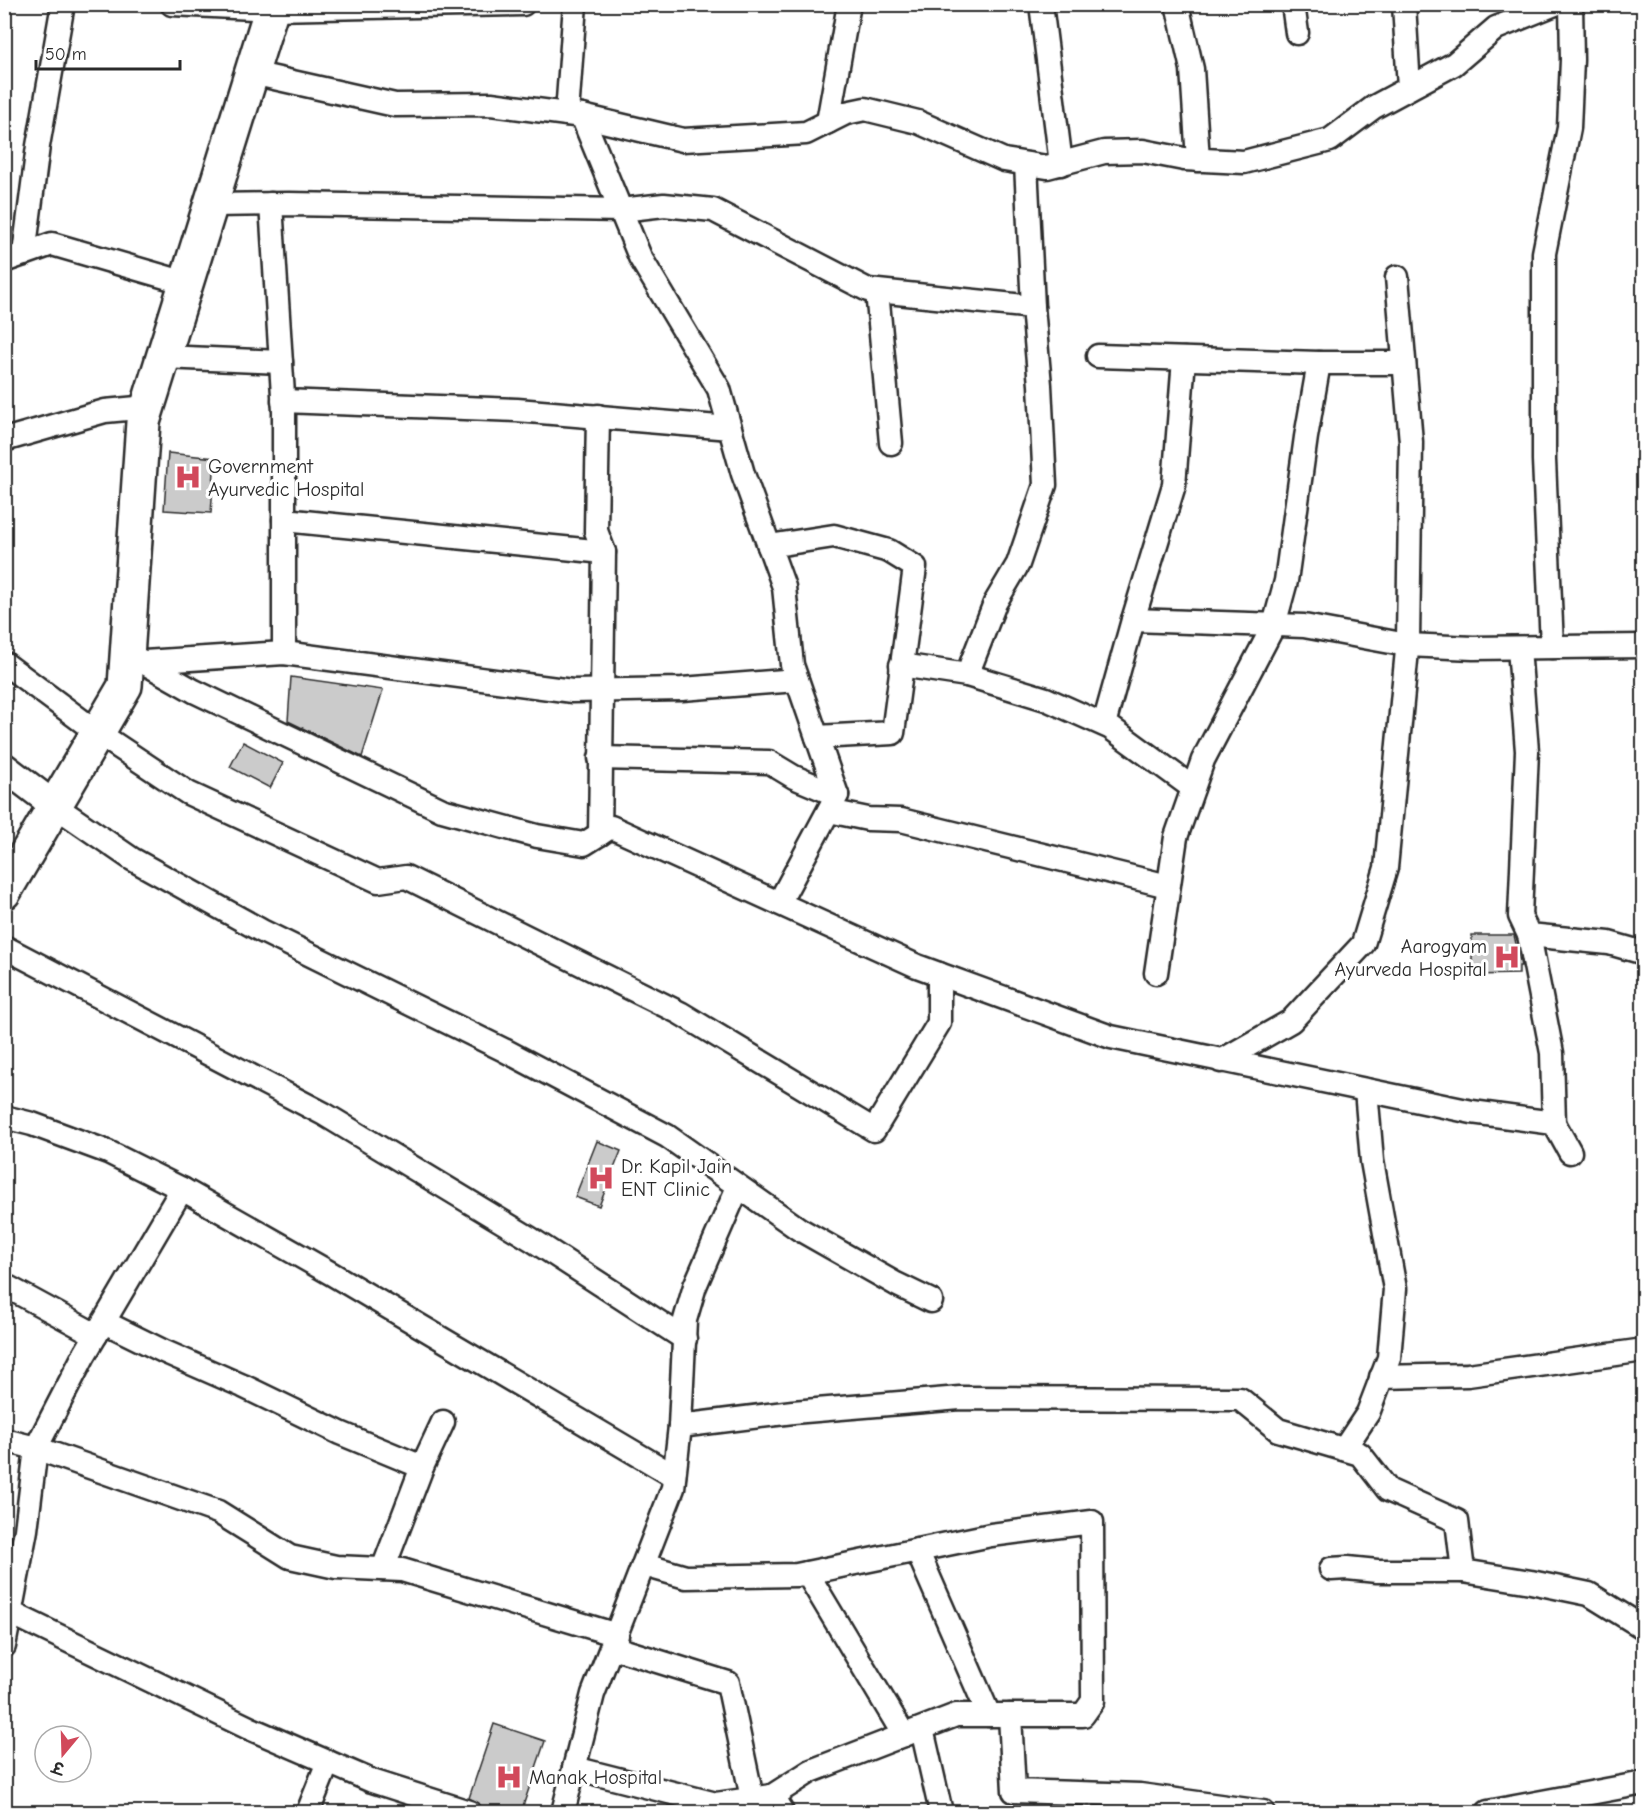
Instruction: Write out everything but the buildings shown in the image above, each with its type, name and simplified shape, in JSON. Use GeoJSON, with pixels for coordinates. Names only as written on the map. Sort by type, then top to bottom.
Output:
{"type":"FeatureCollection","features":[{"type":"Feature","properties":{"kind":"main road"},"geometry":{"type":"LineString","coordinates":[[4,892],[125,686],[136,657],[143,422],[273,7]]}},
{"type":"Feature","properties":{"kind":"street"},"geometry":{"type":"LineString","coordinates":[[14,258],[38,146],[63,4]]}},
{"type":"Feature","properties":{"kind":"street"},"geometry":{"type":"LineString","coordinates":[[172,4],[273,7],[524,4]]}},
{"type":"Feature","properties":{"kind":"street"},"geometry":{"type":"LineString","coordinates":[[575,4],[574,115],[621,210],[640,257],[719,389],[743,474],[784,587],[792,665],[817,737],[833,803],[779,903]]}},
{"type":"Feature","properties":{"kind":"street"},"geometry":{"type":"LineString","coordinates":[[828,122],[849,4]]}},
{"type":"Feature","properties":{"kind":"street"},"geometry":{"type":"LineString","coordinates":[[1041,4],[1061,164]]}},
{"type":"Feature","properties":{"kind":"street"},"geometry":{"type":"LineString","coordinates":[[1177,4],[1192,69],[1198,160]]}},
{"type":"Feature","properties":{"kind":"street"},"geometry":{"type":"LineString","coordinates":[[1293,4],[1297,33]]}},
{"type":"Feature","properties":{"kind":"street"},"geometry":{"type":"LineString","coordinates":[[1404,4],[1409,88]]}},
{"type":"Feature","properties":{"kind":"street"},"geometry":{"type":"LineString","coordinates":[[252,73],[395,105],[491,104],[574,115],[683,140],[806,133],[846,113],[866,109],[918,123],[1004,160],[1047,167],[1104,152],[1143,151],[1184,159],[1244,162],[1330,140],[1374,107],[1454,64],[1496,28],[1555,4]]}},
{"type":"Feature","properties":{"kind":"street"},"geometry":{"type":"LineString","coordinates":[[1552,647],[1544,460],[1544,253],[1569,128],[1572,60],[1571,4]]}},
{"type":"Feature","properties":{"kind":"street"},"geometry":{"type":"LineString","coordinates":[[968,675],[995,603],[1018,564],[1044,484],[1026,164]]}},
{"type":"Feature","properties":{"kind":"street"},"geometry":{"type":"LineString","coordinates":[[271,204],[284,401],[284,653]]}},
{"type":"Feature","properties":{"kind":"street"},"geometry":{"type":"LineString","coordinates":[[211,205],[621,210],[664,205],[713,210],[868,290],[1033,306]]}},
{"type":"Feature","properties":{"kind":"street"},"geometry":{"type":"LineString","coordinates":[[14,258],[52,244],[186,283]]}},
{"type":"Feature","properties":{"kind":"street"},"geometry":{"type":"LineString","coordinates":[[1221,1061],[1291,1020],[1363,944],[1386,868],[1407,645],[1412,442],[1397,277]]}},
{"type":"Feature","properties":{"kind":"street"},"geometry":{"type":"LineString","coordinates":[[878,291],[891,442]]}},
{"type":"Feature","properties":{"kind":"street"},"geometry":{"type":"LineString","coordinates":[[1098,356],[1319,363],[1404,363]]}},
{"type":"Feature","properties":{"kind":"street"},"geometry":{"type":"LineString","coordinates":[[163,357],[281,362]]}},
{"type":"Feature","properties":{"kind":"street"},"geometry":{"type":"LineString","coordinates":[[1104,724],[1174,485],[1184,359]]}},
{"type":"Feature","properties":{"kind":"street"},"geometry":{"type":"LineString","coordinates":[[1156,973],[1176,837],[1203,760],[1274,626],[1286,581],[1319,363]]}},
{"type":"Feature","properties":{"kind":"street"},"geometry":{"type":"LineString","coordinates":[[284,401],[517,410],[730,428]]}},
{"type":"Feature","properties":{"kind":"street"},"geometry":{"type":"LineString","coordinates":[[4,440],[105,411],[148,407]]}},
{"type":"Feature","properties":{"kind":"street"},"geometry":{"type":"LineString","coordinates":[[598,416],[596,531],[604,552],[600,834]]}},
{"type":"Feature","properties":{"kind":"street"},"geometry":{"type":"LineString","coordinates":[[284,520],[604,552]]}},
{"type":"Feature","properties":{"kind":"street"},"geometry":{"type":"LineString","coordinates":[[769,546],[834,536],[889,551],[915,567],[893,733],[817,737]]}},
{"type":"Feature","properties":{"kind":"street"},"geometry":{"type":"LineString","coordinates":[[1133,620],[1304,626],[1407,645],[1473,648],[1644,646]]}},
{"type":"Feature","properties":{"kind":"street"},"geometry":{"type":"LineString","coordinates":[[1519,648],[1527,751],[1520,916],[1529,935],[1552,1053],[1554,1123],[1570,1152]]}},
{"type":"Feature","properties":{"kind":"street"},"geometry":{"type":"LineString","coordinates":[[136,657],[284,653],[572,691],[682,689],[797,680]]}},
{"type":"Feature","properties":{"kind":"street"},"geometry":{"type":"LineString","coordinates":[[136,657],[194,691],[442,810],[537,836],[584,844],[611,827],[917,966],[1111,1037],[1472,1112],[1554,1123]]}},
{"type":"Feature","properties":{"kind":"street"},"geometry":{"type":"LineString","coordinates":[[4,663],[98,733],[188,793],[378,881],[406,877],[680,1013],[874,1130],[939,1023],[939,974]]}},
{"type":"Feature","properties":{"kind":"street"},"geometry":{"type":"LineString","coordinates":[[902,665],[968,675],[1046,699],[1111,728],[1193,788]]}},
{"type":"Feature","properties":{"kind":"street"},"geometry":{"type":"LineString","coordinates":[[600,758],[769,762],[833,803],[868,819],[901,820],[1168,886]]}},
{"type":"Feature","properties":{"kind":"street"},"geometry":{"type":"LineString","coordinates":[[4,767],[55,806],[132,859],[262,931],[504,1050],[667,1136],[799,1229],[896,1284],[931,1301]]}},
{"type":"Feature","properties":{"kind":"street"},"geometry":{"type":"LineString","coordinates":[[1529,935],[1609,943],[1644,953]]}},
{"type":"Feature","properties":{"kind":"street"},"geometry":{"type":"LineString","coordinates":[[4,947],[324,1114],[531,1239],[685,1339]]}},
{"type":"Feature","properties":{"kind":"street"},"geometry":{"type":"LineString","coordinates":[[1344,1449],[1368,1413],[1389,1358],[1395,1289],[1372,1161],[1366,1090]]}},
{"type":"Feature","properties":{"kind":"street"},"geometry":{"type":"LineString","coordinates":[[4,1117],[32,1124],[108,1152],[182,1189],[342,1280],[674,1476]]}},
{"type":"Feature","properties":{"kind":"street"},"geometry":{"type":"LineString","coordinates":[[563,1812],[593,1694],[673,1488],[680,1426],[684,1320],[695,1286],[738,1186]]}},
{"type":"Feature","properties":{"kind":"street"},"geometry":{"type":"LineString","coordinates":[[4,1646],[10,1613],[10,1582],[26,1530],[36,1448],[100,1328],[182,1189]]}},
{"type":"Feature","properties":{"kind":"street"},"geometry":{"type":"LineString","coordinates":[[4,1285],[100,1328],[243,1386],[339,1433],[422,1467]]}},
{"type":"Feature","properties":{"kind":"street"},"geometry":{"type":"LineString","coordinates":[[1382,1377],[1468,1375],[1644,1350]]}},
{"type":"Feature","properties":{"kind":"street"},"geometry":{"type":"LineString","coordinates":[[680,1426],[960,1398],[1240,1399],[1278,1430],[1360,1454],[1388,1490],[1457,1521],[1463,1571]]}},
{"type":"Feature","properties":{"kind":"street"},"geometry":{"type":"LineString","coordinates":[[383,1569],[422,1467],[443,1422]]}},
{"type":"Feature","properties":{"kind":"street"},"geometry":{"type":"LineString","coordinates":[[4,1440],[36,1448],[218,1512],[290,1557],[336,1567],[402,1570],[614,1641],[728,1683],[769,1802]]}},
{"type":"Feature","properties":{"kind":"street"},"geometry":{"type":"LineString","coordinates":[[574,1768],[716,1804],[769,1802],[811,1771],[956,1715],[1083,1715],[1094,1701],[1092,1522],[991,1534],[797,1575],[686,1577],[644,1565]]}},
{"type":"Feature","properties":{"kind":"street"},"geometry":{"type":"LineString","coordinates":[[917,1550],[1000,1715],[1014,1791],[1140,1795],[1263,1812]]}},
{"type":"Feature","properties":{"kind":"street"},"geometry":{"type":"LineString","coordinates":[[1331,1569],[1463,1571],[1531,1582],[1589,1594],[1644,1628]]}},
{"type":"Feature","properties":{"kind":"street"},"geometry":{"type":"LineString","coordinates":[[807,1574],[913,1732],[941,1812]]}},
{"type":"Feature","properties":{"kind":"street"},"geometry":{"type":"LineString","coordinates":[[10,1613],[249,1728],[372,1781],[469,1812]]}},
{"type":"Feature","properties":{"kind":"street"},"geometry":{"type":"LineString","coordinates":[[308,1812],[328,1762]]}},
{"type":"Feature","properties":{"kind":"street"},"geometry":{"type":"LineString","coordinates":[[1488,1812],[1644,1783]]}},
{"type":"Feature","properties":{"kind":"place","name":"Government Ayurvedic Hospital"},"geometry":{"type":"Point","coordinates":[188,477]}},
{"type":"Feature","properties":{"kind":"place","name":"Aarogyam Ayurveda Hospital"},"geometry":{"type":"Point","coordinates":[1507,957]}},
{"type":"Feature","properties":{"kind":"place","name":"Dr. Kapil Jain ENT Clinic"},"geometry":{"type":"Point","coordinates":[601,1178]}},
{"type":"Feature","properties":{"kind":"place","name":"Manak Hospital"},"geometry":{"type":"Point","coordinates":[509,1777]}}]}
